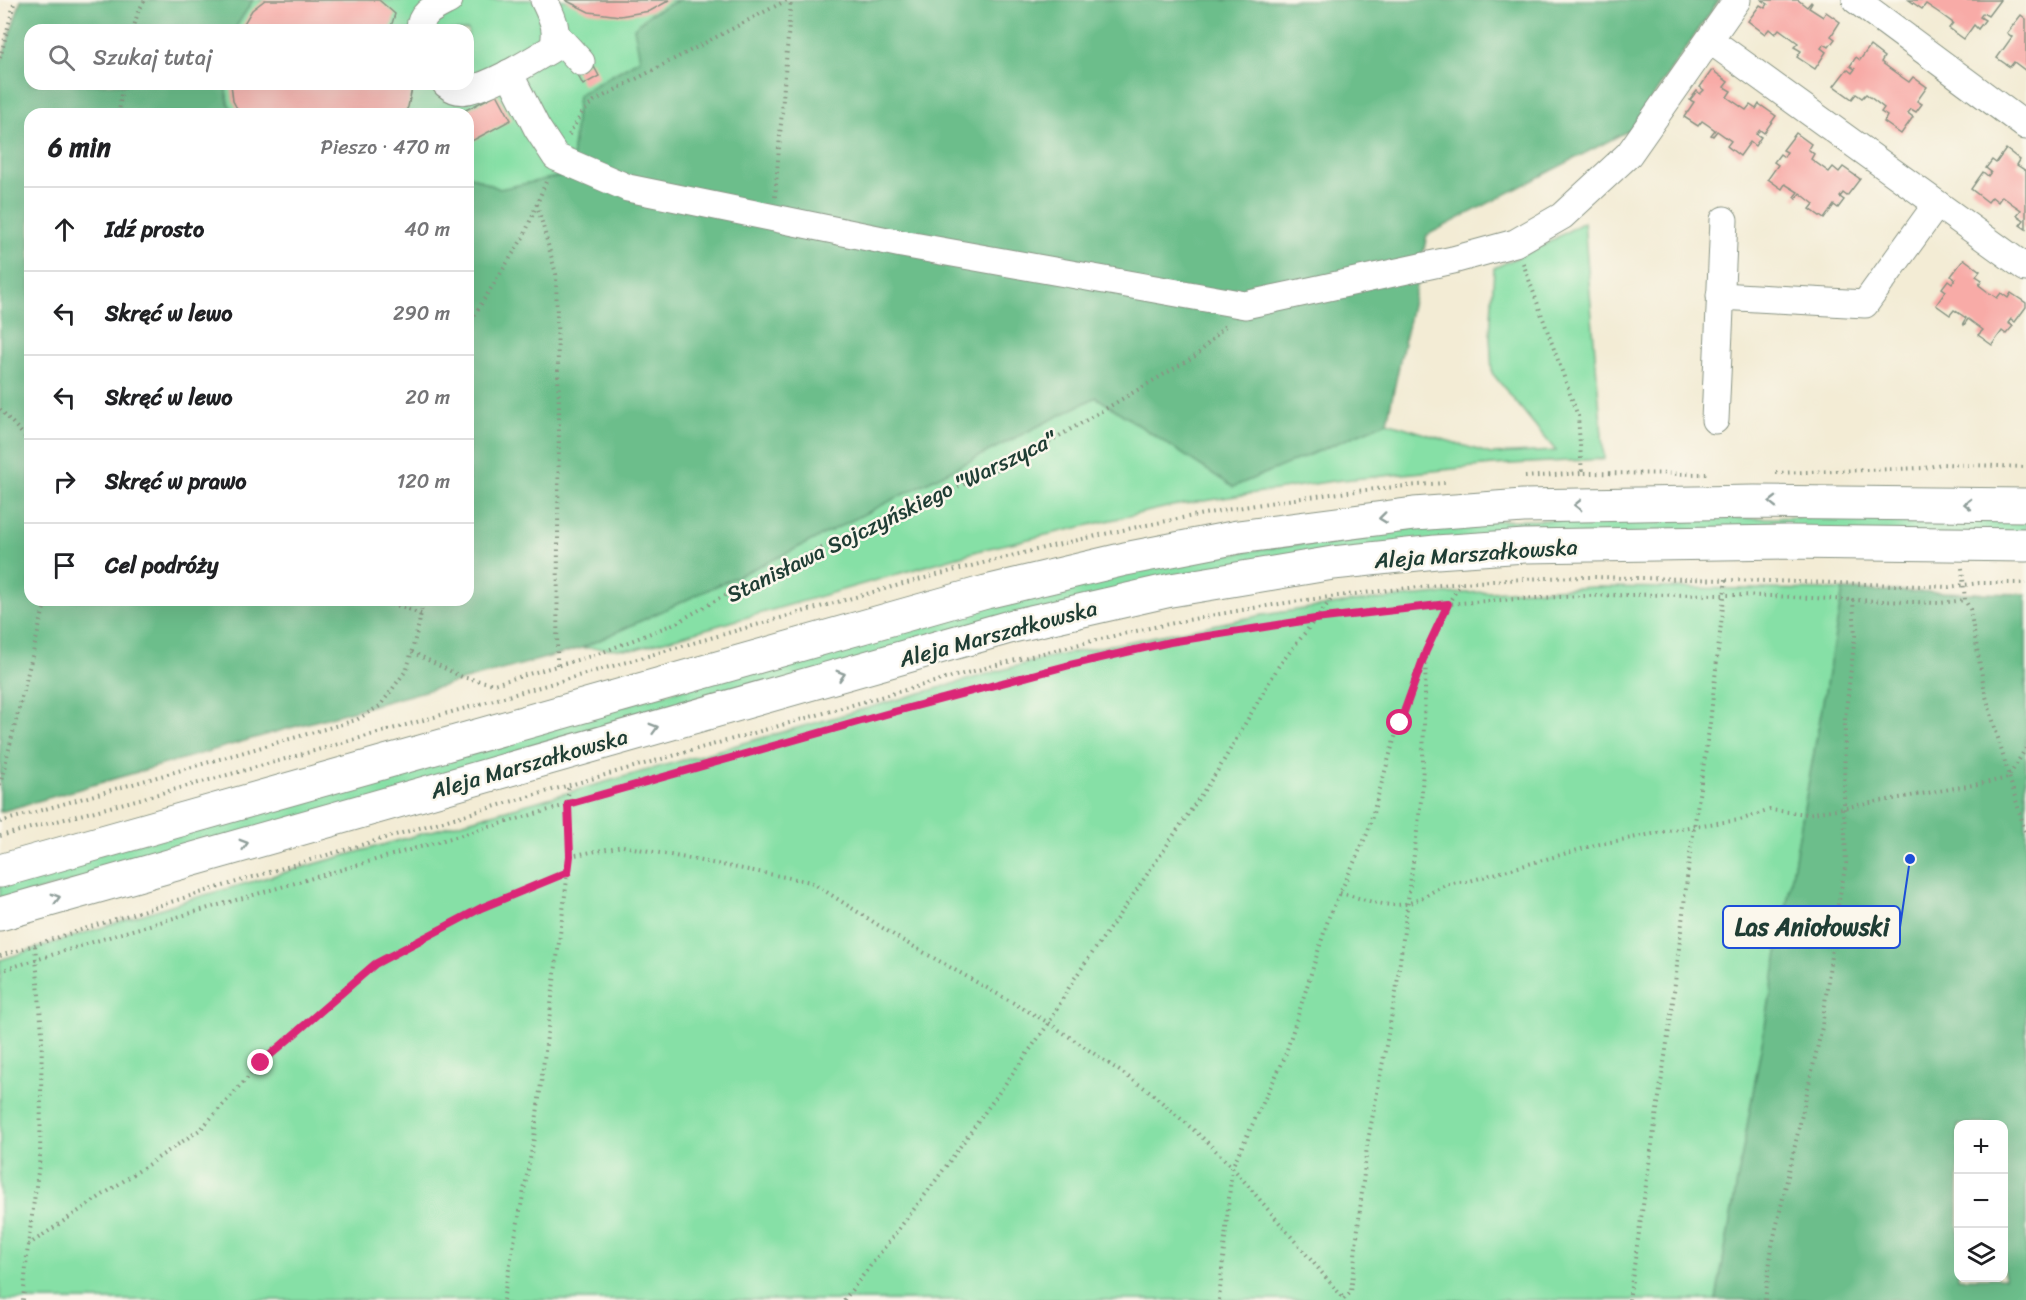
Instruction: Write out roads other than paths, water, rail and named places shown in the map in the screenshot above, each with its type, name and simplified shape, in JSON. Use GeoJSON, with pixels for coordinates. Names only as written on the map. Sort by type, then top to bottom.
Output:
{"type":"FeatureCollection","features":[{"type":"Feature","properties":{"kind":"main road","name":"Aleja Marszałkowska"},"geometry":{"type":"LineString","coordinates":[[0,871],[986,592],[1125,559],[1238,537],[1414,514],[1523,506],[1754,501],[2026,505]]}},
{"type":"Feature","properties":{"kind":"main road","name":"Aleja Marszałkowska"},"geometry":{"type":"LineString","coordinates":[[0,914],[1013,626],[1171,590],[1333,564],[1436,552],[1525,546],[1788,542],[2026,545]]}},
{"type":"Feature","properties":{"kind":"lane"},"geometry":{"type":"LineString","coordinates":[[420,24],[429,10],[449,0]]}},
{"type":"Feature","properties":{"kind":"lane"},"geometry":{"type":"LineString","coordinates":[[474,88],[509,73],[553,48],[557,36],[555,23],[544,0]]}},
{"type":"Feature","properties":{"kind":"lane"},"geometry":{"type":"LineString","coordinates":[[509,73],[537,129],[556,157],[628,188],[914,246],[1245,305],[1453,260],[1515,243],[1562,216],[1629,154],[1737,0]]}},
{"type":"Feature","properties":{"kind":"lane"},"geometry":{"type":"LineString","coordinates":[[1856,0],[2026,126]]}},
{"type":"Feature","properties":{"kind":"lane"},"geometry":{"type":"LineString","coordinates":[[557,36],[581,62]]}},
{"type":"Feature","properties":{"kind":"lane"},"geometry":{"type":"LineString","coordinates":[[1721,48],[2026,268]]}},
{"type":"Feature","properties":{"kind":"lane"},"geometry":{"type":"LineString","coordinates":[[1720,297],[1865,304],[1937,204]]}},
{"type":"Feature","properties":{"kind":"lane"},"geometry":{"type":"LineString","coordinates":[[1715,420],[1724,220]]}},
{"type":"Feature","properties":{"kind":"place","name":"Las Aniołowski"},"geometry":{"type":"Point","coordinates":[1910,859]}}]}
